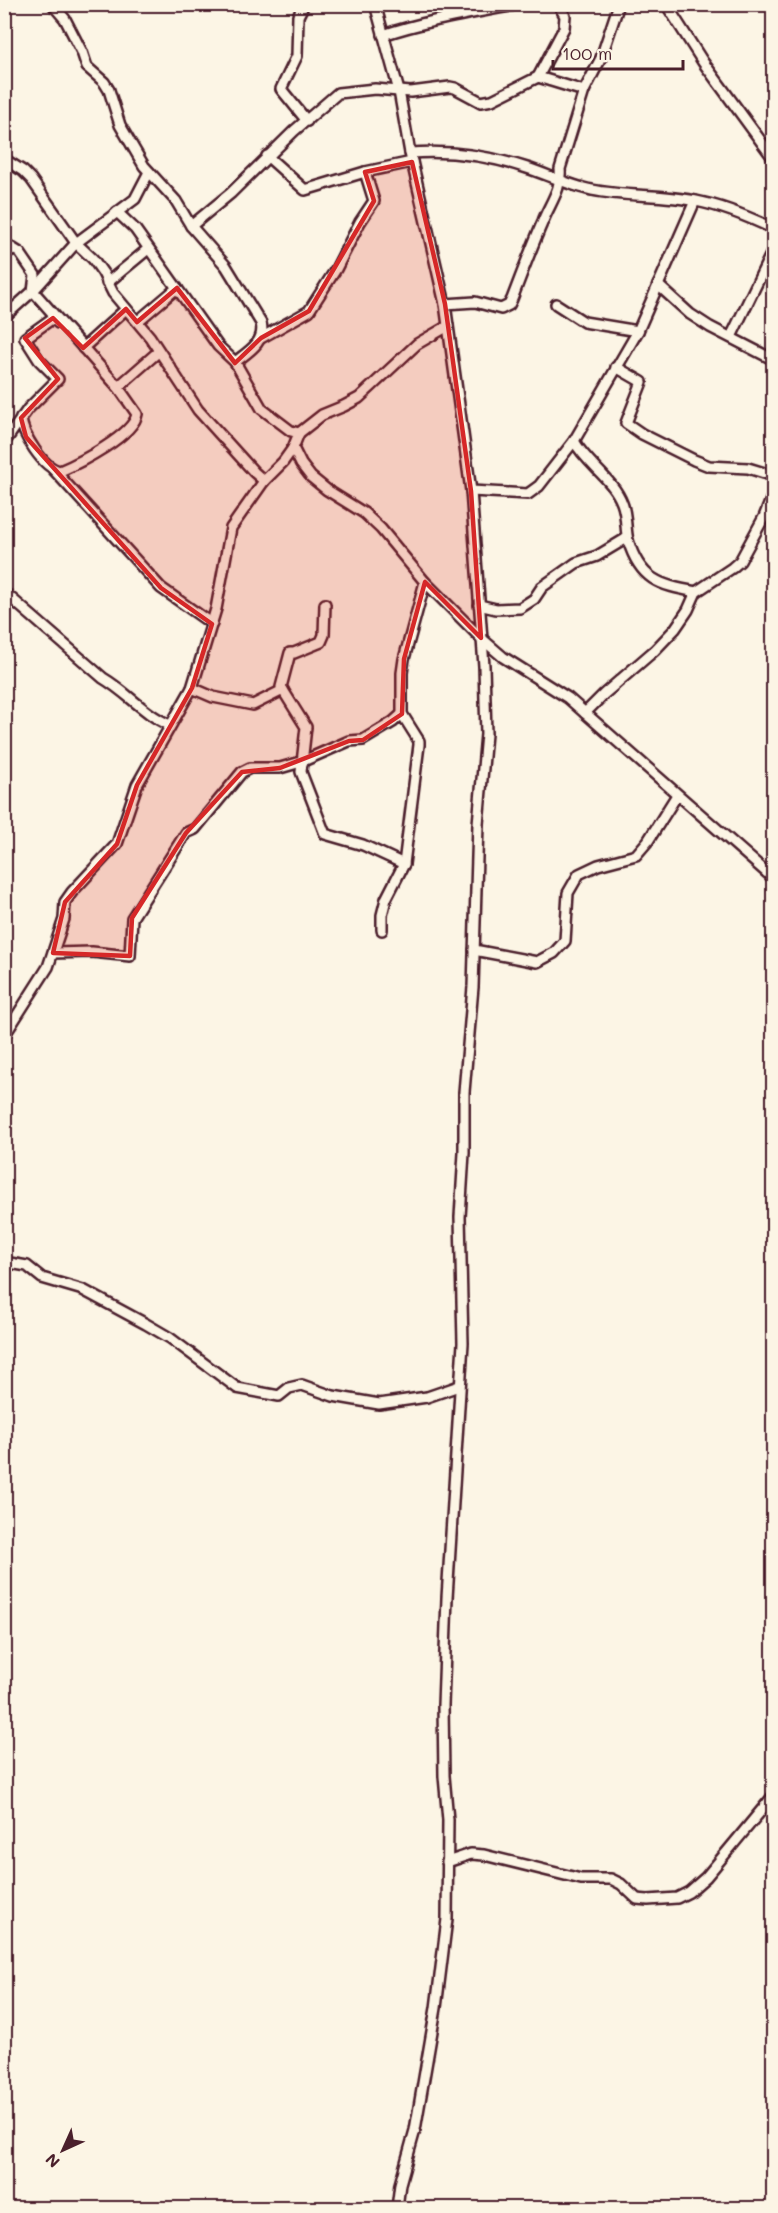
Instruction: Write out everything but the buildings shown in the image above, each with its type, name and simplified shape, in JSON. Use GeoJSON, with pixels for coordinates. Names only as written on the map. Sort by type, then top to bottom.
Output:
{"type":"FeatureCollection","features":[{"type":"Feature","properties":{"kind":"street"},"geometry":{"type":"LineString","coordinates":[[304,4],[298,16],[297,56],[281,89],[307,121]]}},
{"type":"Feature","properties":{"kind":"street"},"geometry":{"type":"LineString","coordinates":[[375,4],[399,91],[411,157],[445,304],[471,492],[486,734],[478,824],[473,987],[464,1092],[464,1153],[460,1217],[463,1343],[447,1598],[443,1705],[444,1776],[448,1820],[447,1919],[436,2008],[415,2130],[400,2184],[397,2208]]}},
{"type":"Feature","properties":{"kind":"street"},"geometry":{"type":"LineString","coordinates":[[383,35],[450,17],[520,4]]}},
{"type":"Feature","properties":{"kind":"street"},"geometry":{"type":"LineString","coordinates":[[191,226],[231,193],[267,156],[338,93],[375,89],[399,91],[454,88],[481,102],[492,100],[538,77],[564,28],[565,16],[558,4]]}},
{"type":"Feature","properties":{"kind":"street"},"geometry":{"type":"LineString","coordinates":[[445,304],[475,302],[501,309],[509,305],[561,179],[560,169],[584,91],[601,58],[619,4]]}},
{"type":"Feature","properties":{"kind":"street"},"geometry":{"type":"LineString","coordinates":[[666,4],[703,62],[774,159]]}},
{"type":"Feature","properties":{"kind":"street"},"geometry":{"type":"LineString","coordinates":[[53,5],[69,27],[87,67],[104,82],[109,90],[120,126],[149,172],[176,201],[191,226],[232,276],[261,323],[263,331],[261,338],[235,362]]}},
{"type":"Feature","properties":{"kind":"street"},"geometry":{"type":"LineString","coordinates":[[538,77],[584,91]]}},
{"type":"Feature","properties":{"kind":"street"},"geometry":{"type":"LineString","coordinates":[[267,156],[305,190],[431,151],[476,157],[510,163],[596,191],[695,201],[748,217],[774,229]]}},
{"type":"Feature","properties":{"kind":"street"},"geometry":{"type":"LineString","coordinates":[[4,159],[31,179],[76,243],[93,259],[107,283],[138,321],[198,410],[264,481]]}},
{"type":"Feature","properties":{"kind":"street"},"geometry":{"type":"LineString","coordinates":[[4,317],[33,291],[76,243],[135,199],[149,172]]}},
{"type":"Feature","properties":{"kind":"street"},"geometry":{"type":"LineString","coordinates":[[261,338],[309,311],[336,269],[360,222],[374,201],[365,172]]}},
{"type":"Feature","properties":{"kind":"street"},"geometry":{"type":"LineString","coordinates":[[471,492],[528,494],[539,486],[574,441],[638,331],[695,201]]}},
{"type":"Feature","properties":{"kind":"street"},"geometry":{"type":"LineString","coordinates":[[117,212],[135,229],[218,346],[235,362],[262,408],[291,431],[299,433]]}},
{"type":"Feature","properties":{"kind":"street"},"geometry":{"type":"LineString","coordinates":[[4,243],[20,253],[35,275],[33,291],[118,387],[137,414],[134,425],[103,449],[60,471],[52,468]]}},
{"type":"Feature","properties":{"kind":"street"},"geometry":{"type":"LineString","coordinates":[[731,336],[774,248]]}},
{"type":"Feature","properties":{"kind":"street"},"geometry":{"type":"LineString","coordinates":[[107,283],[148,249]]}},
{"type":"Feature","properties":{"kind":"street"},"geometry":{"type":"LineString","coordinates":[[658,285],[690,314],[710,327],[774,360]]}},
{"type":"Feature","properties":{"kind":"street"},"geometry":{"type":"LineString","coordinates":[[138,321],[177,288]]}},
{"type":"Feature","properties":{"kind":"street"},"geometry":{"type":"LineString","coordinates":[[556,304],[584,322],[638,331]]}},
{"type":"Feature","properties":{"kind":"street"},"geometry":{"type":"LineString","coordinates":[[83,348],[126,309]]}},
{"type":"Feature","properties":{"kind":"street"},"geometry":{"type":"LineString","coordinates":[[4,443],[38,397],[58,379],[39,360],[25,338],[53,318],[83,348]]}},
{"type":"Feature","properties":{"kind":"street"},"geometry":{"type":"LineString","coordinates":[[4,1036],[48,968],[64,919],[65,902],[117,844],[136,785],[192,688],[216,609],[231,528],[264,481],[284,462],[294,448],[299,433],[322,415],[359,398],[417,344],[448,326]]}},
{"type":"Feature","properties":{"kind":"street"},"geometry":{"type":"LineString","coordinates":[[118,387],[158,352]]}},
{"type":"Feature","properties":{"kind":"street"},"geometry":{"type":"LineString","coordinates":[[616,367],[642,382],[626,423],[642,434],[709,466],[748,468],[774,476]]}},
{"type":"Feature","properties":{"kind":"street"},"geometry":{"type":"LineString","coordinates":[[21,418],[22,429],[26,437],[161,588],[212,624]]}},
{"type":"Feature","properties":{"kind":"street"},"geometry":{"type":"LineString","coordinates":[[574,441],[579,450],[606,479],[623,504],[627,538],[640,566],[650,579],[668,586],[696,592]]}},
{"type":"Feature","properties":{"kind":"street"},"geometry":{"type":"LineString","coordinates":[[294,448],[301,464],[311,477],[364,513],[381,529],[425,582],[481,638],[503,657],[553,688],[585,713],[774,879]]}},
{"type":"Feature","properties":{"kind":"street"},"geometry":{"type":"LineString","coordinates":[[585,713],[655,651],[675,629],[688,610],[696,592],[740,561],[764,517],[774,492]]}},
{"type":"Feature","properties":{"kind":"street"},"geometry":{"type":"LineString","coordinates":[[479,604],[496,609],[520,608],[534,599],[542,587],[576,563],[597,556],[627,538]]}},
{"type":"Feature","properties":{"kind":"street"},"geometry":{"type":"LineString","coordinates":[[382,930],[382,915],[386,900],[404,864],[419,741],[402,714],[404,659],[425,582]]}},
{"type":"Feature","properties":{"kind":"street"},"geometry":{"type":"LineString","coordinates":[[4,592],[103,678],[158,720],[170,725]]}},
{"type":"Feature","properties":{"kind":"street"},"geometry":{"type":"LineString","coordinates":[[325,604],[324,635],[321,642],[294,653],[290,652],[281,687],[306,727],[301,762],[303,780],[325,834],[363,844],[404,864]]}},
{"type":"Feature","properties":{"kind":"street"},"geometry":{"type":"LineString","coordinates":[[192,688],[213,697],[253,705],[283,690]]}},
{"type":"Feature","properties":{"kind":"street"},"geometry":{"type":"LineString","coordinates":[[53,953],[92,952],[130,956],[132,918],[186,833],[195,829],[242,771],[250,768],[280,768],[301,762],[349,741],[363,740],[402,714]]}},
{"type":"Feature","properties":{"kind":"street"},"geometry":{"type":"LineString","coordinates":[[474,950],[537,962],[554,953],[565,940],[568,893],[579,874],[598,865],[636,855],[648,841],[676,795]]}},
{"type":"Feature","properties":{"kind":"street"},"geometry":{"type":"LineString","coordinates":[[4,1262],[27,1266],[42,1278],[83,1290],[146,1324],[170,1338],[237,1388],[279,1396],[289,1388],[302,1385],[333,1396],[379,1404],[427,1397],[459,1386]]}},
{"type":"Feature","properties":{"kind":"street"},"geometry":{"type":"LineString","coordinates":[[447,1862],[471,1854],[484,1855],[581,1879],[611,1879],[621,1884],[637,1899],[677,1898],[689,1892],[706,1877],[774,1795]]}},
{"type":"Feature","properties":{"kind":"highlighted area"},"geometry":{"type":"Polygon","coordinates":[[[412,162],[445,304],[471,491],[481,638],[425,582],[404,659],[402,714],[363,740],[349,741],[280,768],[242,772],[186,833],[132,918],[130,956],[53,953],[65,902],[117,844],[137,785],[192,688],[212,624],[161,588],[26,437],[21,418],[58,379],[25,338],[53,318],[83,348],[126,309],[137,322],[177,288],[235,363],[261,338],[309,311],[374,201],[365,172],[412,162]]]}}]}
